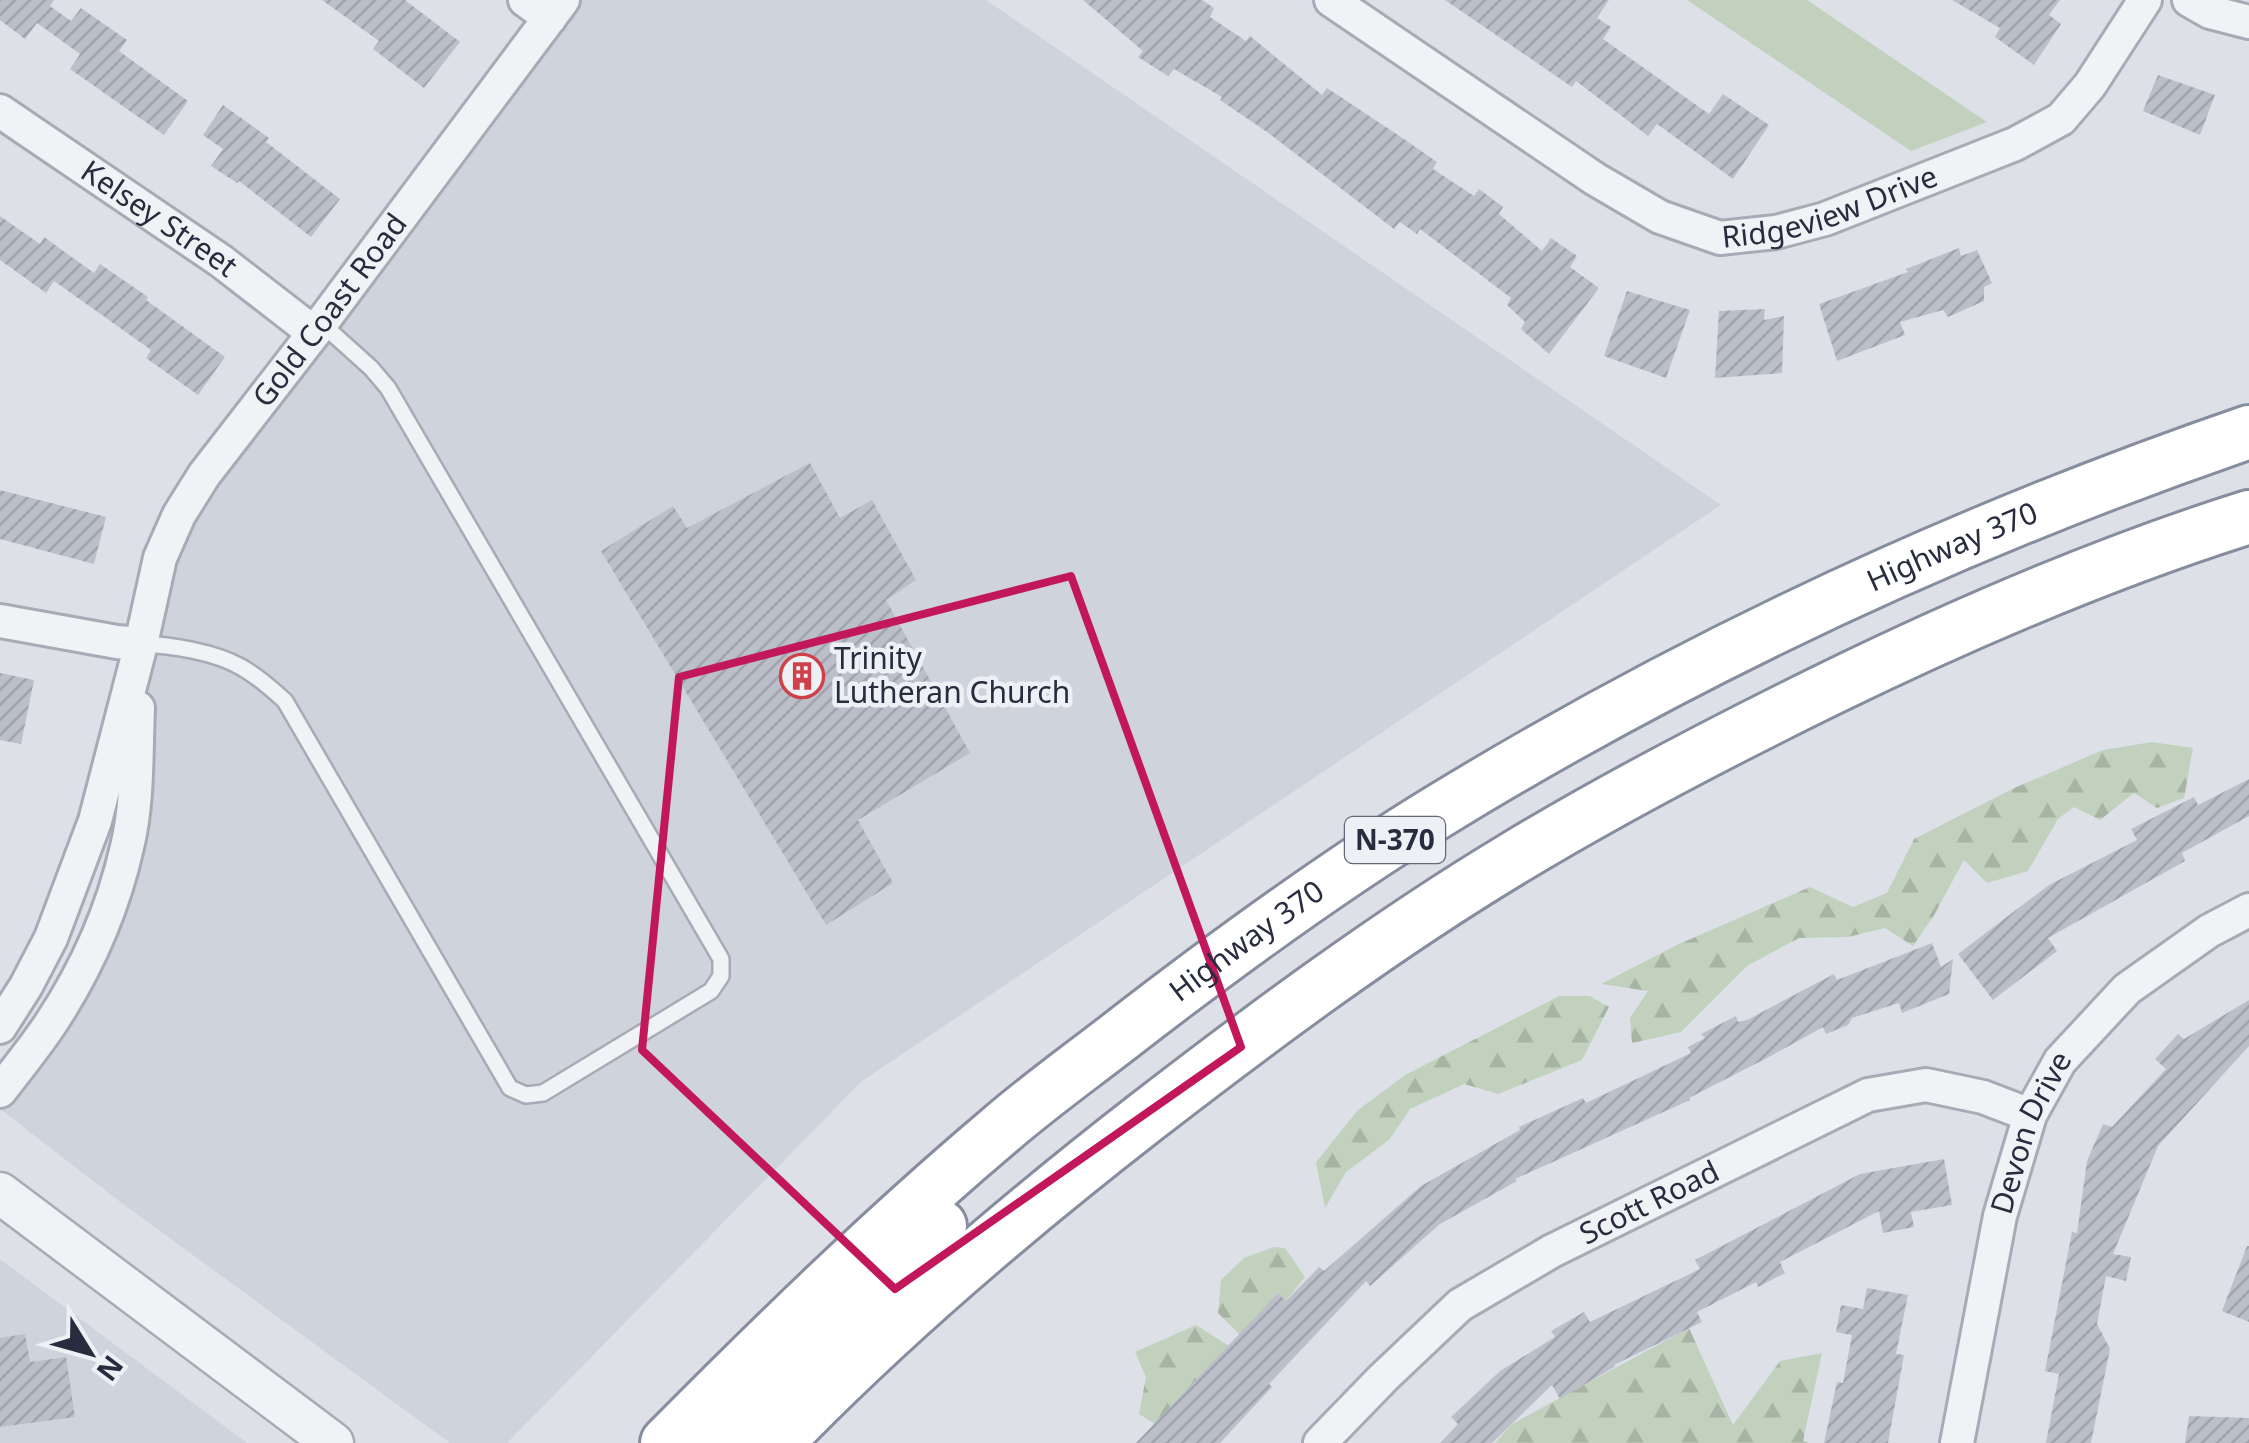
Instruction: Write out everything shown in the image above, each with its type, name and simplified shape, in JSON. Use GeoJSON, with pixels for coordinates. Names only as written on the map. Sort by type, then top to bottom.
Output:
{"type":"FeatureCollection","features":[{"type":"Feature","properties":{"kind":"highway","name":"Highway 370"},"geometry":{"type":"LineString","coordinates":[[666,1443],[876,1239],[1002,1127],[1301,902],[1437,812],[1616,708],[1788,620],[2108,482],[2249,432]]}},
{"type":"Feature","properties":{"kind":"highway","name":"N-370"},"geometry":{"type":"LineString","coordinates":[[776,1443],[921,1302],[1074,1173],[1244,1041],[1511,860],[1634,788],[1910,649],[2058,584],[2249,518]]}},
{"type":"Feature","properties":{"kind":"highway"},"geometry":{"type":"LineString","coordinates":[[721,1443],[1160,1005]]}},
{"type":"Feature","properties":{"kind":"street","name":"Ridgeview Drive"},"geometry":{"type":"LineString","coordinates":[[1331,0],[1595,179],[1660,217],[1720,238],[1776,232],[1825,219],[2015,144],[2061,119],[2090,85],[2145,0]]}},
{"type":"Feature","properties":{"kind":"street"},"geometry":{"type":"LineString","coordinates":[[2188,0],[2210,12],[2249,22]]}},
{"type":"Feature","properties":{"kind":"street","name":"Gold Coast Road"},"geometry":{"type":"LineString","coordinates":[[0,1027],[51,938],[95,822],[160,558],[180,515],[204,474],[317,328],[546,6]]}},
{"type":"Feature","properties":{"kind":"street","name":"Kelsey Street"},"geometry":{"type":"LineString","coordinates":[[0,111],[317,328]]}},
{"type":"Feature","properties":{"kind":"street"},"geometry":{"type":"LineString","coordinates":[[0,620],[141,644]]}},
{"type":"Feature","properties":{"kind":"street","name":"Gold Coast Road"},"geometry":{"type":"LineString","coordinates":[[0,1091],[50,1024],[76,980],[114,894],[128,846],[134,802],[141,644]]}},
{"type":"Feature","properties":{"kind":"street","name":"Devon Drive"},"geometry":{"type":"LineString","coordinates":[[1957,1443],[2000,1216],[2030,1115],[2060,1062],[2126,989],[2209,931],[2249,910]]}},
{"type":"Feature","properties":{"kind":"street","name":"Scott Road"},"geometry":{"type":"LineString","coordinates":[[1320,1443],[1460,1305],[1552,1251],[1868,1095],[1926,1085],[1983,1097],[2030,1115]]}},
{"type":"Feature","properties":{"kind":"street"},"geometry":{"type":"LineString","coordinates":[[0,1193],[333,1443]]}},
{"type":"Feature","properties":{"kind":"lane"},"geometry":{"type":"LineString","coordinates":[[141,644],[168,644],[238,664],[285,701],[510,1088],[526,1095],[543,1093],[711,991],[722,976],[721,959],[388,388],[370,368],[317,328]]}},
{"type":"Feature","properties":{"kind":"highlighted area"},"geometry":{"type":"Polygon","coordinates":[[[1071,576],[1241,1047],[895,1289],[642,1050],[679,677],[1071,576]]]}},
{"type":"Feature","properties":{"kind":"shaded area"},"geometry":{"type":"Polygon","coordinates":[[[563,0],[986,0],[1721,505],[862,1081],[507,1443],[450,1443],[0,1109],[0,1091],[114,894],[141,644],[160,558],[563,0]]]}},
{"type":"Feature","properties":{"kind":"shaded area"},"geometry":{"type":"Polygon","coordinates":[[[0,1259],[247,1443],[0,1443],[0,1259]]]}},
{"type":"Feature","properties":{"kind":"green space"},"geometry":{"type":"Polygon","coordinates":[[[1687,0],[1807,0],[1987,122],[1911,151],[1687,0]]]}},
{"type":"Feature","properties":{"kind":"green space"},"geometry":{"type":"Polygon","coordinates":[[[2152,742],[2193,748],[2184,798],[2157,808],[2134,793],[2100,820],[2074,807],[2058,819],[2028,871],[1987,883],[1964,860],[1913,946],[1885,928],[1848,937],[1799,938],[1747,966],[1681,1032],[1632,1043],[1630,1018],[1648,991],[1601,984],[1679,944],[1810,887],[1853,907],[1887,893],[1914,839],[2012,789],[2103,750],[2152,742]]]}},
{"type":"Feature","properties":{"kind":"green space"},"geometry":{"type":"Polygon","coordinates":[[[1559,996],[1590,996],[1609,1007],[1582,1060],[1498,1094],[1464,1084],[1410,1109],[1389,1140],[1346,1172],[1325,1208],[1316,1162],[1358,1110],[1405,1075],[1559,996]]]}},
{"type":"Feature","properties":{"kind":"green space"},"geometry":{"type":"Polygon","coordinates":[[[1274,1247],[1285,1248],[1305,1277],[1286,1301],[1240,1335],[1218,1313],[1221,1280],[1244,1258],[1274,1247]]]}},
{"type":"Feature","properties":{"kind":"green space"},"geometry":{"type":"Polygon","coordinates":[[[1196,1325],[1229,1346],[1155,1424],[1139,1414],[1146,1377],[1135,1352],[1196,1325]]]}},
{"type":"Feature","properties":{"kind":"green space"},"geometry":{"type":"Polygon","coordinates":[[[1689,1328],[1733,1425],[1780,1361],[1822,1353],[1803,1441],[1809,1443],[1495,1443],[1512,1424],[1689,1328]]]}},
{"type":"Feature","properties":{"kind":"building"},"geometry":{"type":"Polygon","coordinates":[[[0,0],[54,0],[50,6],[71,21],[81,8],[127,40],[119,51],[188,101],[164,135],[70,69],[80,54],[37,23],[25,39],[0,20],[0,0]]]}},
{"type":"Feature","properties":{"kind":"building"},"geometry":{"type":"Polygon","coordinates":[[[322,0],[405,0],[460,42],[424,88],[373,49],[379,41],[322,0]]]}},
{"type":"Feature","properties":{"kind":"building"},"geometry":{"type":"Polygon","coordinates":[[[1083,0],[1202,0],[1214,8],[1210,17],[1246,41],[1250,36],[1322,95],[1327,88],[1401,137],[1437,162],[1433,169],[1474,196],[1479,189],[1503,207],[1499,214],[1542,251],[1551,238],[1577,256],[1570,267],[1599,288],[1549,354],[1521,329],[1525,322],[1507,305],[1511,298],[1420,229],[1417,234],[1400,222],[1394,229],[1220,100],[1222,97],[1174,69],[1168,76],[1138,57],[1143,51],[1083,0]]]}},
{"type":"Feature","properties":{"kind":"building"},"geometry":{"type":"Polygon","coordinates":[[[1445,0],[1609,0],[1597,18],[1611,27],[1603,39],[1709,114],[1723,94],[1769,125],[1733,179],[1657,124],[1648,136],[1576,81],[1572,87],[1445,0]]]}},
{"type":"Feature","properties":{"kind":"building"},"geometry":{"type":"Polygon","coordinates":[[[1952,0],[2060,0],[2049,15],[2061,24],[2034,65],[1995,37],[2000,28],[1952,0]]]}},
{"type":"Feature","properties":{"kind":"building"},"geometry":{"type":"Polygon","coordinates":[[[2158,75],[2215,95],[2200,135],[2143,111],[2158,75]]]}},
{"type":"Feature","properties":{"kind":"building"},"geometry":{"type":"Polygon","coordinates":[[[223,105],[269,138],[266,142],[340,199],[311,237],[239,181],[211,166],[223,149],[203,135],[223,105]]]}},
{"type":"Feature","properties":{"kind":"building"},"geometry":{"type":"Polygon","coordinates":[[[0,216],[40,244],[44,237],[94,273],[100,264],[225,357],[198,395],[146,358],[151,350],[54,281],[46,293],[0,260],[0,216]]]}},
{"type":"Feature","properties":{"kind":"building"},"geometry":{"type":"Polygon","coordinates":[[[1959,248],[1961,256],[1977,250],[1992,283],[1984,287],[1984,301],[1948,317],[1943,310],[1900,322],[1905,335],[1837,361],[1819,304],[1908,272],[1906,269],[1959,248]]]}},
{"type":"Feature","properties":{"kind":"building"},"geometry":{"type":"Polygon","coordinates":[[[1627,291],[1690,310],[1666,378],[1604,356],[1627,291]]]}},
{"type":"Feature","properties":{"kind":"building"},"geometry":{"type":"Polygon","coordinates":[[[1765,309],[1764,320],[1784,316],[1782,373],[1715,378],[1719,311],[1765,309]]]}},
{"type":"Feature","properties":{"kind":"building","name":"Trinity Lutheran Church"},"geometry":{"type":"Polygon","coordinates":[[[810,463],[840,518],[872,500],[916,580],[886,600],[970,753],[858,820],[893,883],[826,925],[601,551],[673,506],[687,528],[810,463]]]}},
{"type":"Feature","properties":{"kind":"building"},"geometry":{"type":"Polygon","coordinates":[[[0,490],[106,517],[94,564],[0,539],[0,490]]]}},
{"type":"Feature","properties":{"kind":"building"},"geometry":{"type":"Polygon","coordinates":[[[0,673],[34,680],[21,744],[0,740],[0,673]]]}},
{"type":"Feature","properties":{"kind":"building"},"geometry":{"type":"Polygon","coordinates":[[[2249,779],[2249,816],[2182,853],[2185,861],[2048,938],[2057,951],[1993,1000],[1958,954],[2049,885],[2137,840],[2131,829],[2194,797],[2198,805],[2249,779]]]}},
{"type":"Feature","properties":{"kind":"building"},"geometry":{"type":"Polygon","coordinates":[[[1932,943],[1941,967],[1953,959],[1949,994],[1902,1013],[1899,1003],[1852,1018],[1848,1025],[1826,1034],[1823,1027],[1690,1100],[1515,1179],[1440,1224],[1370,1286],[1366,1281],[1269,1384],[1272,1387],[1220,1443],[1136,1443],[1278,1293],[1286,1301],[1319,1267],[1324,1271],[1421,1186],[1520,1130],[1519,1127],[1583,1098],[1586,1103],[1691,1053],[1688,1047],[1705,1038],[1701,1034],[1736,1016],[1738,1022],[1747,1020],[1834,974],[1837,980],[1932,943]]]}},
{"type":"Feature","properties":{"kind":"building"},"geometry":{"type":"Polygon","coordinates":[[[2249,1000],[2249,1046],[2158,1146],[2113,1254],[2131,1257],[2126,1281],[2106,1276],[2097,1324],[2110,1349],[2091,1443],[2046,1443],[2059,1374],[2045,1371],[2072,1232],[2077,1233],[2087,1161],[2103,1124],[2112,1127],[2166,1069],[2155,1059],[2178,1034],[2184,1039],[2249,1000]]]}},
{"type":"Feature","properties":{"kind":"building"},"geometry":{"type":"Polygon","coordinates":[[[1944,1159],[1952,1205],[1911,1212],[1914,1227],[1883,1233],[1879,1211],[1780,1262],[1785,1273],[1758,1287],[1756,1282],[1697,1312],[1702,1322],[1614,1365],[1560,1399],[1552,1385],[1492,1443],[1440,1443],[1458,1424],[1451,1417],[1500,1371],[1555,1337],[1551,1331],[1584,1312],[1590,1322],[1700,1269],[1695,1260],[1860,1174],[1944,1159]]]}},
{"type":"Feature","properties":{"kind":"building"},"geometry":{"type":"Polygon","coordinates":[[[2249,1246],[2249,1322],[2222,1311],[2249,1246]]]}},
{"type":"Feature","properties":{"kind":"building"},"geometry":{"type":"Polygon","coordinates":[[[1867,1288],[1908,1295],[1896,1354],[1904,1355],[1888,1443],[1824,1443],[1837,1382],[1843,1383],[1852,1335],[1836,1332],[1841,1305],[1863,1309],[1867,1288]]]}},
{"type":"Feature","properties":{"kind":"building"},"geometry":{"type":"Polygon","coordinates":[[[25,1334],[30,1362],[66,1357],[75,1417],[0,1427],[0,1338],[25,1334]]]}},
{"type":"Feature","properties":{"kind":"building"},"geometry":{"type":"Polygon","coordinates":[[[2189,1416],[2249,1418],[2249,1443],[2185,1443],[2189,1416]]]}},
{"type":"Feature","properties":{"kind":"place","name":"Trinity Lutheran Church"},"geometry":{"type":"Point","coordinates":[802,676]}}]}
